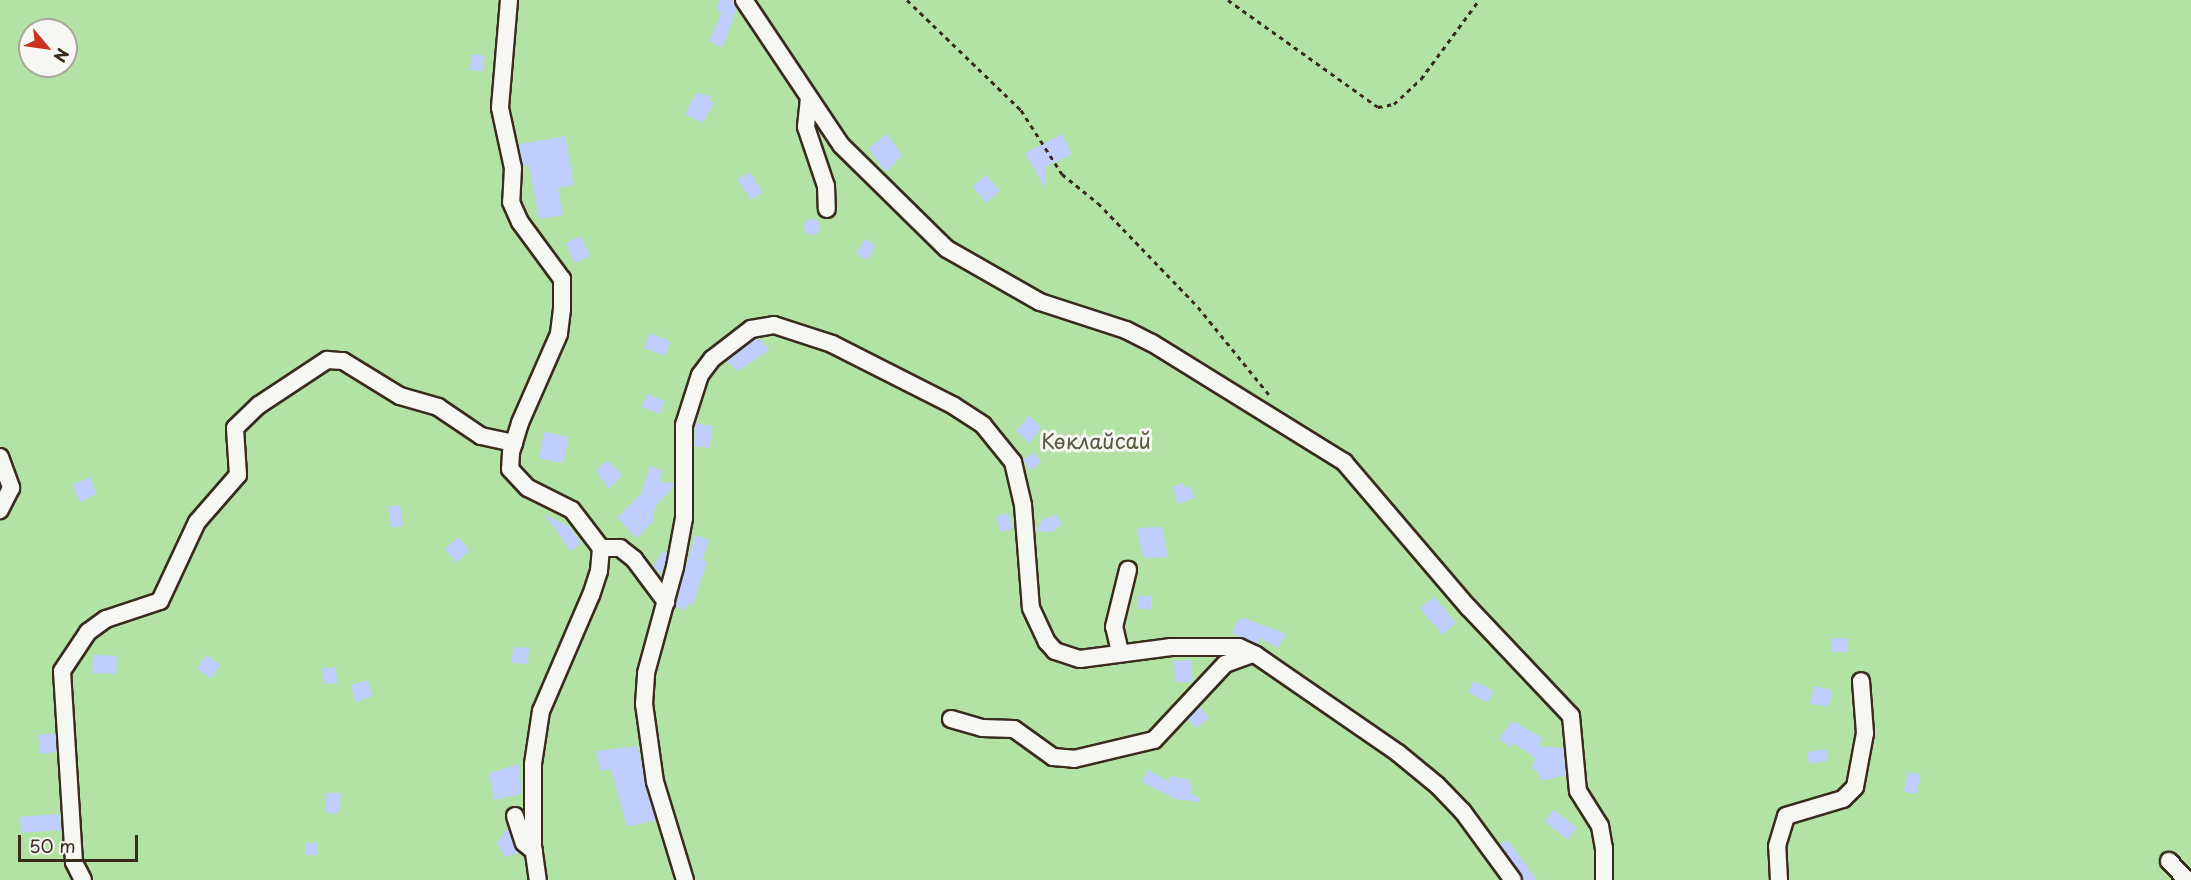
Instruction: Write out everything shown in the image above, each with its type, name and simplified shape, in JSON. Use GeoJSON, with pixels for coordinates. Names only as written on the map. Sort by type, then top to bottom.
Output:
{"type":"FeatureCollection","features":[{"type":"Feature","properties":{"kind":"street"},"geometry":{"type":"LineString","coordinates":[[508,0],[501,108],[513,168],[511,202],[520,222],[562,279],[559,334],[514,443],[510,470],[528,488],[572,510],[601,548],[599,571],[591,596],[541,711],[533,764],[534,851],[538,880]]}},
{"type":"Feature","properties":{"kind":"street"},"geometry":{"type":"LineString","coordinates":[[744,0],[841,146],[947,249],[1040,302],[1126,330],[1152,343],[1344,462],[1468,607],[1571,716],[1578,791],[1600,826],[1604,848],[1604,880]]}},
{"type":"Feature","properties":{"kind":"street"},"geometry":{"type":"LineString","coordinates":[[809,98],[806,127],[826,186],[827,209]]}},
{"type":"Feature","properties":{"kind":"street"},"geometry":{"type":"LineString","coordinates":[[685,880],[655,782],[644,704],[646,673],[666,602],[684,518],[684,424],[689,402],[700,375],[731,341],[750,329],[774,325],[832,344],[954,406],[983,425],[1013,462],[1023,505],[1031,608],[1047,642],[1055,651],[1080,659],[1120,652],[1216,646],[1239,647],[1253,654],[1298,681],[1437,785],[1463,812],[1512,880]]}},
{"type":"Feature","properties":{"kind":"street"},"geometry":{"type":"LineString","coordinates":[[83,880],[74,862],[62,671],[88,632],[105,620],[160,601],[197,522],[238,475],[235,428],[259,405],[327,360],[344,361],[400,396],[438,407],[481,436],[514,443]]}},
{"type":"Feature","properties":{"kind":"street"},"geometry":{"type":"LineString","coordinates":[[0,457],[10,488],[0,510]]}},
{"type":"Feature","properties":{"kind":"street"},"geometry":{"type":"LineString","coordinates":[[601,548],[620,548],[634,559],[666,602]]}},
{"type":"Feature","properties":{"kind":"street"},"geometry":{"type":"LineString","coordinates":[[1120,652],[1114,627],[1128,570]]}},
{"type":"Feature","properties":{"kind":"street"},"geometry":{"type":"LineString","coordinates":[[951,719],[982,728],[1014,729],[1053,758],[1074,759],[1154,740],[1225,664],[1253,654]]}},
{"type":"Feature","properties":{"kind":"street"},"geometry":{"type":"LineString","coordinates":[[1779,880],[1777,846],[1786,816],[1843,799],[1855,787],[1865,733],[1861,681]]}},
{"type":"Feature","properties":{"kind":"street"},"geometry":{"type":"LineString","coordinates":[[515,816],[524,843],[534,851]]}},
{"type":"Feature","properties":{"kind":"street"},"geometry":{"type":"LineString","coordinates":[[2169,861],[2187,880]]}},
{"type":"Feature","properties":{"kind":"path"},"geometry":{"type":"LineString","coordinates":[[908,0],[1021,111],[1062,174],[1098,203],[1198,307],[1250,375],[1281,404]]}},
{"type":"Feature","properties":{"kind":"path"},"geometry":{"type":"LineString","coordinates":[[1228,0],[1378,107],[1394,104],[1421,79],[1479,0]]}},
{"type":"Feature","properties":{"kind":"green space","name":"Көклайсай"},"geometry":{"type":"Polygon","coordinates":[[[0,0],[2191,0],[2191,880],[0,880],[0,0]]]}},
{"type":"Feature","properties":{"kind":"building"},"geometry":{"type":"Polygon","coordinates":[[[719,0],[734,0],[737,8],[722,48],[709,41],[722,12],[717,11],[719,0]]]}},
{"type":"Feature","properties":{"kind":"building"},"geometry":{"type":"Polygon","coordinates":[[[472,54],[485,56],[482,72],[469,70],[472,54]]]}},
{"type":"Feature","properties":{"kind":"building"},"geometry":{"type":"Polygon","coordinates":[[[696,93],[711,96],[709,100],[714,102],[703,123],[685,114],[696,93]]]}},
{"type":"Feature","properties":{"kind":"building"},"geometry":{"type":"Polygon","coordinates":[[[887,134],[902,155],[886,172],[868,148],[887,134]]]}},
{"type":"Feature","properties":{"kind":"building"},"geometry":{"type":"Polygon","coordinates":[[[1062,134],[1072,154],[1045,167],[1046,190],[1025,153],[1062,134]]]}},
{"type":"Feature","properties":{"kind":"building"},"geometry":{"type":"Polygon","coordinates":[[[565,136],[574,185],[558,188],[563,215],[539,219],[529,165],[523,166],[519,144],[565,136]]]}},
{"type":"Feature","properties":{"kind":"building"},"geometry":{"type":"Polygon","coordinates":[[[749,172],[763,192],[751,200],[738,180],[749,172]]]}},
{"type":"Feature","properties":{"kind":"building"},"geometry":{"type":"Polygon","coordinates":[[[986,175],[1000,191],[986,203],[972,187],[986,175]]]}},
{"type":"Feature","properties":{"kind":"building"},"geometry":{"type":"Polygon","coordinates":[[[812,219],[818,221],[820,227],[818,233],[812,235],[806,233],[804,227],[806,221],[812,219]]]}},
{"type":"Feature","properties":{"kind":"building"},"geometry":{"type":"Polygon","coordinates":[[[581,236],[590,256],[574,263],[565,243],[581,236]]]}},
{"type":"Feature","properties":{"kind":"building"},"geometry":{"type":"Polygon","coordinates":[[[865,239],[876,246],[867,260],[856,253],[865,239]]]}},
{"type":"Feature","properties":{"kind":"building"},"geometry":{"type":"Polygon","coordinates":[[[650,333],[670,341],[664,356],[644,348],[650,333]]]}},
{"type":"Feature","properties":{"kind":"building"},"geometry":{"type":"Polygon","coordinates":[[[755,339],[762,340],[769,350],[738,371],[726,361],[755,339]]]}},
{"type":"Feature","properties":{"kind":"building"},"geometry":{"type":"Polygon","coordinates":[[[647,394],[665,401],[660,414],[642,407],[647,394]]]}},
{"type":"Feature","properties":{"kind":"building"},"geometry":{"type":"Polygon","coordinates":[[[1029,416],[1041,427],[1030,443],[1016,431],[1029,416]]]}},
{"type":"Feature","properties":{"kind":"building"},"geometry":{"type":"Polygon","coordinates":[[[696,423],[713,426],[709,448],[694,446],[696,423]]]}},
{"type":"Feature","properties":{"kind":"building"},"geometry":{"type":"Polygon","coordinates":[[[544,432],[569,437],[563,463],[539,459],[544,432]]]}},
{"type":"Feature","properties":{"kind":"building"},"geometry":{"type":"Polygon","coordinates":[[[1033,452],[1041,462],[1031,470],[1023,460],[1033,452]]]}},
{"type":"Feature","properties":{"kind":"building"},"geometry":{"type":"Polygon","coordinates":[[[607,460],[622,475],[609,489],[596,471],[607,460]]]}},
{"type":"Feature","properties":{"kind":"building"},"geometry":{"type":"Polygon","coordinates":[[[650,466],[663,470],[659,482],[674,483],[674,486],[655,506],[653,521],[637,538],[617,518],[641,494],[650,466]]]}},
{"type":"Feature","properties":{"kind":"building"},"geometry":{"type":"Polygon","coordinates":[[[91,477],[96,494],[80,502],[72,485],[91,477]]]}},
{"type":"Feature","properties":{"kind":"building"},"geometry":{"type":"Polygon","coordinates":[[[1183,483],[1185,488],[1190,486],[1195,498],[1178,504],[1172,487],[1183,483]]]}},
{"type":"Feature","properties":{"kind":"building"},"geometry":{"type":"Polygon","coordinates":[[[400,505],[403,526],[391,527],[388,507],[400,505]]]}},
{"type":"Feature","properties":{"kind":"building"},"geometry":{"type":"Polygon","coordinates":[[[1008,513],[1013,528],[1001,532],[996,517],[1008,513]]]}},
{"type":"Feature","properties":{"kind":"building"},"geometry":{"type":"Polygon","coordinates":[[[544,514],[570,527],[581,543],[571,551],[544,514]]]}},
{"type":"Feature","properties":{"kind":"building"},"geometry":{"type":"Polygon","coordinates":[[[1056,515],[1062,524],[1052,532],[1036,531],[1043,519],[1056,515]]]}},
{"type":"Feature","properties":{"kind":"building"},"geometry":{"type":"Polygon","coordinates":[[[1162,527],[1168,557],[1143,558],[1137,528],[1162,527]]]}},
{"type":"Feature","properties":{"kind":"building"},"geometry":{"type":"Polygon","coordinates":[[[695,535],[709,540],[702,560],[707,562],[693,605],[688,603],[685,610],[675,606],[695,535]]]}},
{"type":"Feature","properties":{"kind":"building"},"geometry":{"type":"Polygon","coordinates":[[[458,537],[470,551],[456,562],[444,549],[458,537]]]}},
{"type":"Feature","properties":{"kind":"building"},"geometry":{"type":"Polygon","coordinates":[[[662,551],[667,554],[662,574],[653,567],[662,551]]]}},
{"type":"Feature","properties":{"kind":"building"},"geometry":{"type":"Polygon","coordinates":[[[1138,596],[1152,596],[1152,609],[1138,609],[1138,596]]]}},
{"type":"Feature","properties":{"kind":"building"},"geometry":{"type":"Polygon","coordinates":[[[1434,597],[1456,623],[1442,635],[1420,609],[1434,597]]]}},
{"type":"Feature","properties":{"kind":"building"},"geometry":{"type":"Polygon","coordinates":[[[1244,618],[1286,634],[1278,648],[1260,638],[1258,644],[1232,633],[1238,620],[1244,618]]]}},
{"type":"Feature","properties":{"kind":"building"},"geometry":{"type":"Polygon","coordinates":[[[1831,638],[1848,638],[1848,652],[1831,652],[1831,638]]]}},
{"type":"Feature","properties":{"kind":"building"},"geometry":{"type":"Polygon","coordinates":[[[513,647],[529,648],[528,664],[512,663],[513,647]]]}},
{"type":"Feature","properties":{"kind":"building"},"geometry":{"type":"Polygon","coordinates":[[[93,655],[117,656],[116,674],[92,673],[93,655]]]}},
{"type":"Feature","properties":{"kind":"building"},"geometry":{"type":"Polygon","coordinates":[[[206,655],[220,664],[211,679],[197,669],[206,655]]]}},
{"type":"Feature","properties":{"kind":"building"},"geometry":{"type":"Polygon","coordinates":[[[1191,660],[1192,682],[1175,683],[1174,661],[1191,660]]]}},
{"type":"Feature","properties":{"kind":"building"},"geometry":{"type":"Polygon","coordinates":[[[336,667],[337,683],[323,684],[322,668],[336,667]]]}},
{"type":"Feature","properties":{"kind":"building"},"geometry":{"type":"Polygon","coordinates":[[[368,680],[372,696],[355,702],[351,685],[368,680]]]}},
{"type":"Feature","properties":{"kind":"building"},"geometry":{"type":"Polygon","coordinates":[[[1474,681],[1494,691],[1488,703],[1468,693],[1474,681]]]}},
{"type":"Feature","properties":{"kind":"building"},"geometry":{"type":"Polygon","coordinates":[[[1814,686],[1832,690],[1829,706],[1810,704],[1814,686]]]}},
{"type":"Feature","properties":{"kind":"building"},"geometry":{"type":"Polygon","coordinates":[[[1200,707],[1209,718],[1196,728],[1188,719],[1200,707]]]}},
{"type":"Feature","properties":{"kind":"building"},"geometry":{"type":"Polygon","coordinates":[[[1512,721],[1543,738],[1538,746],[1563,748],[1566,775],[1541,781],[1537,771],[1531,768],[1536,759],[1514,743],[1511,747],[1499,739],[1512,721]]]}},
{"type":"Feature","properties":{"kind":"building"},"geometry":{"type":"Polygon","coordinates":[[[55,733],[57,752],[40,754],[38,735],[55,733]]]}},
{"type":"Feature","properties":{"kind":"building"},"geometry":{"type":"Polygon","coordinates":[[[637,746],[656,820],[627,827],[611,769],[600,771],[596,751],[637,746]]]}},
{"type":"Feature","properties":{"kind":"building"},"geometry":{"type":"Polygon","coordinates":[[[1826,749],[1828,761],[1809,764],[1807,752],[1826,749]]]}},
{"type":"Feature","properties":{"kind":"building"},"geometry":{"type":"Polygon","coordinates":[[[519,764],[522,794],[494,800],[489,773],[519,764]]]}},
{"type":"Feature","properties":{"kind":"building"},"geometry":{"type":"Polygon","coordinates":[[[1148,770],[1169,782],[1170,776],[1190,780],[1191,794],[1200,798],[1199,802],[1175,799],[1142,782],[1148,770]]]}},
{"type":"Feature","properties":{"kind":"building"},"geometry":{"type":"Polygon","coordinates":[[[1908,772],[1921,775],[1916,794],[1904,791],[1908,772]]]}},
{"type":"Feature","properties":{"kind":"building"},"geometry":{"type":"Polygon","coordinates":[[[326,793],[341,793],[340,810],[336,814],[326,812],[326,793]]]}},
{"type":"Feature","properties":{"kind":"building"},"geometry":{"type":"Polygon","coordinates":[[[1554,810],[1577,828],[1568,840],[1545,822],[1554,810]]]}},
{"type":"Feature","properties":{"kind":"building"},"geometry":{"type":"Polygon","coordinates":[[[60,814],[61,830],[21,833],[20,817],[60,814]]]}},
{"type":"Feature","properties":{"kind":"building"},"geometry":{"type":"Polygon","coordinates":[[[508,828],[518,854],[505,857],[497,843],[508,828]]]}},
{"type":"Feature","properties":{"kind":"building"},"geometry":{"type":"Polygon","coordinates":[[[1507,840],[1537,880],[1523,880],[1500,845],[1507,840]]]}},
{"type":"Feature","properties":{"kind":"building"},"geometry":{"type":"Polygon","coordinates":[[[306,843],[318,843],[318,855],[306,855],[306,843]]]}}]}
